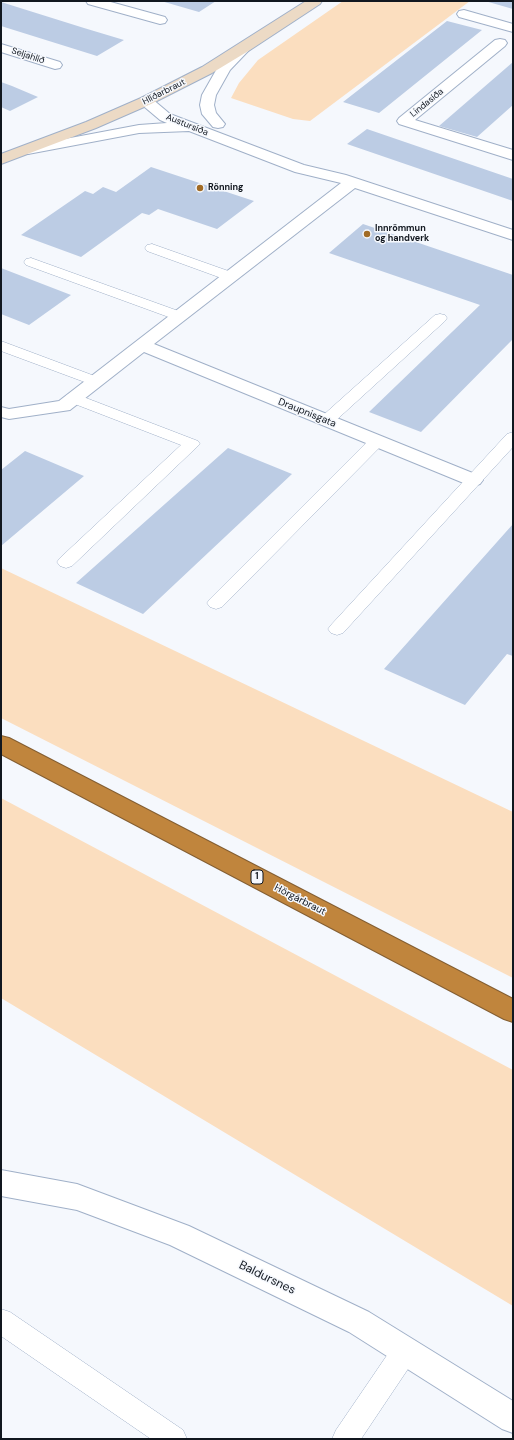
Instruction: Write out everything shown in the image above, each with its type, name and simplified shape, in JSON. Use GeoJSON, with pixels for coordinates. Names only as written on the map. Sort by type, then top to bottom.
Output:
{"type":"FeatureCollection","features":[{"type":"Feature","properties":{"kind":"highway","name":"Hörgárbraut"},"geometry":{"type":"LineString","coordinates":[[1,744],[513,1010]]}},
{"type":"Feature","properties":{"kind":"main road","name":"Hlíðarbraut"},"geometry":{"type":"LineString","coordinates":[[1,159],[92,125],[146,101],[207,70],[315,1]]}},
{"type":"Feature","properties":{"kind":"street"},"geometry":{"type":"LineString","coordinates":[[93,1],[160,20]]}},
{"type":"Feature","properties":{"kind":"street"},"geometry":{"type":"LineString","coordinates":[[464,14],[513,28]]}},
{"type":"Feature","properties":{"kind":"street","name":"Lindasíða"},"geometry":{"type":"LineString","coordinates":[[500,43],[404,121],[513,155]]}},
{"type":"Feature","properties":{"kind":"street"},"geometry":{"type":"LineString","coordinates":[[218,124],[209,114],[207,105],[209,95],[224,68],[245,47]]}},
{"type":"Feature","properties":{"kind":"street","name":"Seljahlíð"},"geometry":{"type":"LineString","coordinates":[[1,48],[55,65]]}},
{"type":"Feature","properties":{"kind":"street","name":"Austursíða"},"geometry":{"type":"LineString","coordinates":[[146,101],[181,109],[313,164],[346,180]]}},
{"type":"Feature","properties":{"kind":"street","name":"Austursíða"},"geometry":{"type":"LineString","coordinates":[[146,101],[165,117],[300,169],[346,180],[513,235]]}},
{"type":"Feature","properties":{"kind":"street"},"geometry":{"type":"LineString","coordinates":[[28,150],[139,129],[164,127],[199,130]]}},
{"type":"Feature","properties":{"kind":"street"},"geometry":{"type":"LineString","coordinates":[[1,412],[9,414],[64,406],[229,276],[346,180]]}},
{"type":"Feature","properties":{"kind":"street","name":"Draupnisgata"},"geometry":{"type":"LineString","coordinates":[[141,346],[473,480]]}},
{"type":"Feature","properties":{"kind":"street","name":"Baldursnes"},"geometry":{"type":"LineString","coordinates":[[1,1183],[77,1197],[179,1235],[359,1322],[513,1418]]}},
{"type":"Feature","properties":{"kind":"lane"},"geometry":{"type":"LineString","coordinates":[[152,248],[229,276]]}},
{"type":"Feature","properties":{"kind":"lane"},"geometry":{"type":"LineString","coordinates":[[31,262],[179,316]]}},
{"type":"Feature","properties":{"kind":"lane"},"geometry":{"type":"LineString","coordinates":[[326,421],[440,318]]}},
{"type":"Feature","properties":{"kind":"lane"},"geometry":{"type":"LineString","coordinates":[[1,346],[96,381]]}},
{"type":"Feature","properties":{"kind":"lane"},"geometry":{"type":"LineString","coordinates":[[66,562],[192,444],[73,398]]}},
{"type":"Feature","properties":{"kind":"lane"},"geometry":{"type":"LineString","coordinates":[[338,629],[513,437]]}},
{"type":"Feature","properties":{"kind":"lane"},"geometry":{"type":"LineString","coordinates":[[216,603],[377,441]]}},
{"type":"Feature","properties":{"kind":"lane"},"geometry":{"type":"LineString","coordinates":[[1,1321],[174,1439]]}},
{"type":"Feature","properties":{"kind":"lane"},"geometry":{"type":"LineString","coordinates":[[345,1439],[405,1351]]}},
{"type":"Feature","properties":{"kind":"shaded area"},"geometry":{"type":"Polygon","coordinates":[[[343,1],[470,1],[310,121],[293,119],[231,98],[239,83],[258,60],[343,1]]]}},
{"type":"Feature","properties":{"kind":"shaded area"},"geometry":{"type":"Polygon","coordinates":[[[1,568],[513,812],[513,978],[1,718],[1,568]]]}},
{"type":"Feature","properties":{"kind":"shaded area"},"geometry":{"type":"Polygon","coordinates":[[[1,798],[513,1070],[513,1306],[1,998],[1,798]]]}},
{"type":"Feature","properties":{"kind":"building"},"geometry":{"type":"Polygon","coordinates":[[[161,1],[216,1],[199,12],[161,1]]]}},
{"type":"Feature","properties":{"kind":"building"},"geometry":{"type":"Polygon","coordinates":[[[485,1],[513,1],[513,9],[485,1]]]}},
{"type":"Feature","properties":{"kind":"building"},"geometry":{"type":"Polygon","coordinates":[[[1,2],[124,40],[97,56],[1,26],[1,2]]]}},
{"type":"Feature","properties":{"kind":"building"},"geometry":{"type":"Polygon","coordinates":[[[447,21],[482,30],[379,113],[343,102],[447,21]]]}},
{"type":"Feature","properties":{"kind":"building"},"geometry":{"type":"Polygon","coordinates":[[[513,62],[513,105],[477,137],[439,126],[513,62]]]}},
{"type":"Feature","properties":{"kind":"building"},"geometry":{"type":"Polygon","coordinates":[[[1,82],[38,97],[10,111],[1,107],[1,82]]]}},
{"type":"Feature","properties":{"kind":"building"},"geometry":{"type":"Polygon","coordinates":[[[367,129],[513,179],[513,201],[347,144],[367,129]]]}},
{"type":"Feature","properties":{"kind":"building"},"geometry":{"type":"Polygon","coordinates":[[[151,167],[254,201],[217,229],[158,209],[149,215],[142,213],[81,257],[21,235],[85,191],[93,194],[103,187],[116,192],[151,167]]]}},
{"type":"Feature","properties":{"kind":"building"},"geometry":{"type":"Polygon","coordinates":[[[363,224],[513,275],[513,339],[421,432],[369,412],[480,305],[329,253],[363,224]]]}},
{"type":"Feature","properties":{"kind":"building"},"geometry":{"type":"Polygon","coordinates":[[[1,268],[71,295],[29,325],[1,314],[1,268]]]}},
{"type":"Feature","properties":{"kind":"building"},"geometry":{"type":"Polygon","coordinates":[[[228,448],[292,474],[143,614],[76,583],[228,448]]]}},
{"type":"Feature","properties":{"kind":"building"},"geometry":{"type":"Polygon","coordinates":[[[25,451],[84,476],[1,546],[1,470],[25,451]]]}},
{"type":"Feature","properties":{"kind":"building"},"geometry":{"type":"Polygon","coordinates":[[[513,524],[513,656],[507,654],[465,705],[384,669],[513,524]]]}},
{"type":"Feature","properties":{"kind":"place","name":"Rönning"},"geometry":{"type":"Point","coordinates":[200,188]}},
{"type":"Feature","properties":{"kind":"place","name":"Innrömmun og handverk"},"geometry":{"type":"Point","coordinates":[367,234]}}]}
